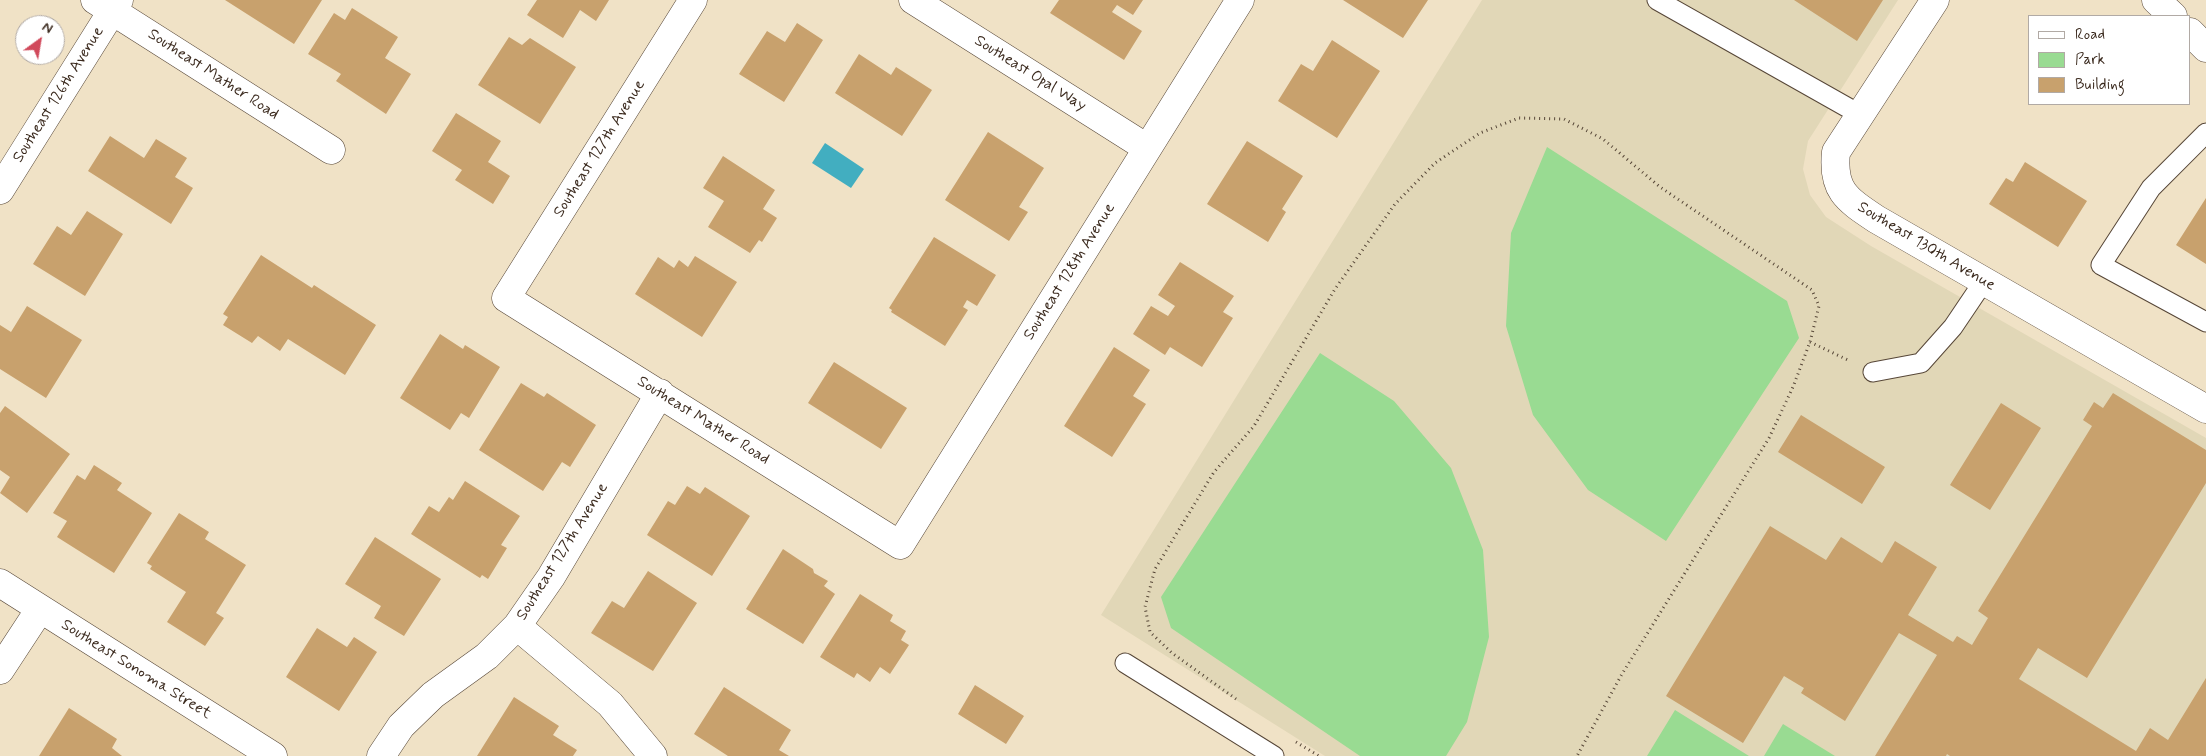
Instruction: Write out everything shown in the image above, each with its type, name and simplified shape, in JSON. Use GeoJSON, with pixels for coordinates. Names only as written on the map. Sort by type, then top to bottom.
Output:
{"type":"FeatureCollection","features":[{"type":"Feature","properties":{"kind":"street","name":"Southeast 127th Avenue"},"geometry":{"type":"LineString","coordinates":[[506,298],[693,0]]}},
{"type":"Feature","properties":{"kind":"street","name":"Southeast Opal Way"},"geometry":{"type":"LineString","coordinates":[[913,0],[1147,148]]}},
{"type":"Feature","properties":{"kind":"street","name":"Southeast 128th Avenue"},"geometry":{"type":"LineString","coordinates":[[900,545],[1240,0]]}},
{"type":"Feature","properties":{"kind":"street","name":"Southeast 130th Avenue"},"geometry":{"type":"LineString","coordinates":[[1935,0],[1836,152],[1834,170],[1838,185],[1849,201],[1876,219],[2206,409]]}},
{"type":"Feature","properties":{"kind":"street"},"geometry":{"type":"LineString","coordinates":[[2156,0],[2172,15]]}},
{"type":"Feature","properties":{"kind":"street","name":"Southeast Mather Road"},"geometry":{"type":"LineString","coordinates":[[109,3],[331,150]]}},
{"type":"Feature","properties":{"kind":"street","name":"Southeast 126th Avenue"},"geometry":{"type":"LineString","coordinates":[[0,190],[109,3]]}},
{"type":"Feature","properties":{"kind":"street"},"geometry":{"type":"LineString","coordinates":[[2191,33],[2206,48]]}},
{"type":"Feature","properties":{"kind":"street","name":"Southeast Mather Road"},"geometry":{"type":"LineString","coordinates":[[506,298],[900,545]]}},
{"type":"Feature","properties":{"kind":"street","name":"Southeast 127th Avenue"},"geometry":{"type":"LineString","coordinates":[[381,756],[401,726],[433,695],[487,656],[517,626],[551,577],[660,393]]}},
{"type":"Feature","properties":{"kind":"street","name":"Southeast Sonoma Street"},"geometry":{"type":"LineString","coordinates":[[0,583],[272,756]]}},
{"type":"Feature","properties":{"kind":"street"},"geometry":{"type":"LineString","coordinates":[[0,670],[40,609]]}},
{"type":"Feature","properties":{"kind":"street"},"geometry":{"type":"LineString","coordinates":[[517,626],[610,704],[653,756]]}},
{"type":"Feature","properties":{"kind":"lane"},"geometry":{"type":"LineString","coordinates":[[1657,0],[1859,114]]}},
{"type":"Feature","properties":{"kind":"lane"},"geometry":{"type":"LineString","coordinates":[[2206,133],[2151,188],[2101,264],[2206,322]]}},
{"type":"Feature","properties":{"kind":"lane"},"geometry":{"type":"LineString","coordinates":[[1873,372],[1921,363],[1953,327],[1984,281]]}},
{"type":"Feature","properties":{"kind":"lane"},"geometry":{"type":"LineString","coordinates":[[1124,663],[1274,756]]}},
{"type":"Feature","properties":{"kind":"path"},"geometry":{"type":"LineString","coordinates":[[1243,704],[1172,653],[1150,632],[1145,606],[1155,569],[1214,472],[1254,426],[1335,289],[1395,204],[1435,163],[1480,133],[1519,118],[1564,119],[1603,139],[1660,187],[1812,290],[1819,306],[1810,342],[1793,387],[1769,438],[1632,657],[1577,756]]}},
{"type":"Feature","properties":{"kind":"path"},"geometry":{"type":"LineString","coordinates":[[1810,342],[1873,372]]}},
{"type":"Feature","properties":{"kind":"path"},"geometry":{"type":"LineString","coordinates":[[1291,738],[1319,756]]}},
{"type":"Feature","properties":{"kind":"shaded area"},"geometry":{"type":"Polygon","coordinates":[[[1482,0],[1898,0],[1808,141],[1803,169],[1810,195],[1826,217],[1871,246],[2206,438],[2206,756],[1325,756],[1101,615],[1482,0]]]}},
{"type":"Feature","properties":{"kind":"green space"},"geometry":{"type":"Polygon","coordinates":[[[1547,147],[1787,301],[1799,338],[1666,541],[1588,490],[1533,415],[1506,326],[1511,233],[1547,147]]]}},
{"type":"Feature","properties":{"kind":"green space"},"geometry":{"type":"Polygon","coordinates":[[[1320,353],[1394,401],[1451,468],[1483,550],[1489,637],[1467,722],[1446,756],[1360,756],[1171,628],[1161,597],[1320,353]]]}},
{"type":"Feature","properties":{"kind":"green space"},"geometry":{"type":"Polygon","coordinates":[[[1675,710],[1749,756],[1647,756],[1675,710]]]}},
{"type":"Feature","properties":{"kind":"green space"},"geometry":{"type":"Polygon","coordinates":[[[1783,724],[1835,756],[1764,756],[1783,724]]]}},
{"type":"Feature","properties":{"kind":"water"},"geometry":{"type":"Polygon","coordinates":[[[825,143],[864,169],[851,188],[812,163],[825,143]]]}},
{"type":"Feature","properties":{"kind":"building"},"geometry":{"type":"Polygon","coordinates":[[[225,0],[322,0],[294,44],[225,0]]]}},
{"type":"Feature","properties":{"kind":"building"},"geometry":{"type":"Polygon","coordinates":[[[537,0],[609,0],[596,21],[580,10],[563,38],[527,15],[537,0]]]}},
{"type":"Feature","properties":{"kind":"building"},"geometry":{"type":"Polygon","coordinates":[[[1059,0],[1143,0],[1133,15],[1117,5],[1112,12],[1142,31],[1124,60],[1050,13],[1059,0]]]}},
{"type":"Feature","properties":{"kind":"building"},"geometry":{"type":"Polygon","coordinates":[[[1343,0],[1428,0],[1403,38],[1343,0]]]}},
{"type":"Feature","properties":{"kind":"building"},"geometry":{"type":"Polygon","coordinates":[[[1794,0],[1883,0],[1857,41],[1794,0]]]}},
{"type":"Feature","properties":{"kind":"building"},"geometry":{"type":"Polygon","coordinates":[[[352,8],[398,37],[385,58],[411,74],[386,114],[336,81],[341,74],[308,54],[334,13],[345,20],[352,8]]]}},
{"type":"Feature","properties":{"kind":"building"},"geometry":{"type":"Polygon","coordinates":[[[797,23],[823,40],[784,102],[739,74],[767,31],[785,42],[797,23]]]}},
{"type":"Feature","properties":{"kind":"building"},"geometry":{"type":"Polygon","coordinates":[[[509,37],[522,45],[530,38],[576,67],[540,124],[478,85],[509,37]]]}},
{"type":"Feature","properties":{"kind":"building"},"geometry":{"type":"Polygon","coordinates":[[[1332,40],[1380,71],[1337,138],[1278,101],[1301,64],[1313,71],[1332,40]]]}},
{"type":"Feature","properties":{"kind":"building"},"geometry":{"type":"Polygon","coordinates":[[[859,54],[891,75],[896,67],[932,90],[902,136],[835,93],[859,54]]]}},
{"type":"Feature","properties":{"kind":"building"},"geometry":{"type":"Polygon","coordinates":[[[456,113],[501,141],[488,162],[510,176],[493,204],[455,180],[462,170],[432,151],[456,113]]]}},
{"type":"Feature","properties":{"kind":"building"},"geometry":{"type":"Polygon","coordinates":[[[988,132],[1044,168],[1019,207],[1028,212],[1009,241],[945,200],[988,132]]]}},
{"type":"Feature","properties":{"kind":"building"},"geometry":{"type":"Polygon","coordinates":[[[110,136],[144,158],[156,139],[187,158],[175,177],[193,188],[171,224],[88,171],[110,136]]]}},
{"type":"Feature","properties":{"kind":"building"},"geometry":{"type":"Polygon","coordinates":[[[1247,141],[1303,176],[1282,209],[1286,212],[1268,242],[1207,204],[1247,141]]]}},
{"type":"Feature","properties":{"kind":"building"},"geometry":{"type":"Polygon","coordinates":[[[723,156],[775,190],[763,209],[777,218],[762,242],[759,240],[750,253],[708,227],[724,201],[703,188],[723,156]]]}},
{"type":"Feature","properties":{"kind":"building"},"geometry":{"type":"Polygon","coordinates":[[[2025,162],[2087,201],[2058,247],[1989,204],[2006,178],[2013,182],[2025,162]]]}},
{"type":"Feature","properties":{"kind":"building"},"geometry":{"type":"Polygon","coordinates":[[[2206,198],[2206,264],[2176,245],[2206,198]]]}},
{"type":"Feature","properties":{"kind":"building"},"geometry":{"type":"Polygon","coordinates":[[[87,211],[123,234],[85,296],[33,264],[57,226],[71,235],[87,211]]]}},
{"type":"Feature","properties":{"kind":"building"},"geometry":{"type":"Polygon","coordinates":[[[934,237],[996,275],[977,306],[967,300],[963,307],[968,310],[945,346],[891,312],[892,310],[889,308],[934,237]]]}},
{"type":"Feature","properties":{"kind":"building"},"geometry":{"type":"Polygon","coordinates":[[[261,255],[312,288],[314,285],[376,325],[345,375],[288,339],[280,351],[258,336],[252,343],[223,325],[228,317],[223,314],[261,255]]]}},
{"type":"Feature","properties":{"kind":"building"},"geometry":{"type":"Polygon","coordinates":[[[695,256],[737,282],[702,337],[635,294],[658,257],[674,268],[679,260],[688,267],[695,256]]]}},
{"type":"Feature","properties":{"kind":"building"},"geometry":{"type":"Polygon","coordinates":[[[1180,262],[1234,296],[1223,312],[1233,318],[1202,367],[1170,347],[1165,355],[1133,334],[1151,306],[1168,316],[1175,306],[1158,295],[1180,262]]]}},
{"type":"Feature","properties":{"kind":"building"},"geometry":{"type":"Polygon","coordinates":[[[27,306],[82,340],[46,398],[0,369],[0,325],[11,332],[27,306]]]}},
{"type":"Feature","properties":{"kind":"building"},"geometry":{"type":"Polygon","coordinates":[[[440,334],[463,349],[465,345],[500,367],[469,418],[461,413],[450,430],[400,398],[440,334]]]}},
{"type":"Feature","properties":{"kind":"building"},"geometry":{"type":"Polygon","coordinates":[[[1114,347],[1150,370],[1133,396],[1146,404],[1112,457],[1064,426],[1114,347]]]}},
{"type":"Feature","properties":{"kind":"building"},"geometry":{"type":"Polygon","coordinates":[[[834,362],[907,408],[881,449],[808,403],[834,362]]]}},
{"type":"Feature","properties":{"kind":"building"},"geometry":{"type":"Polygon","coordinates":[[[521,383],[544,397],[547,393],[596,425],[570,467],[562,462],[543,491],[479,450],[521,383]]]}},
{"type":"Feature","properties":{"kind":"building"},"geometry":{"type":"Polygon","coordinates":[[[2113,393],[2206,450],[2206,483],[2087,678],[2038,648],[2019,679],[2136,751],[2150,728],[2168,740],[2206,678],[2206,756],[1950,756],[1947,754],[1946,756],[1875,756],[1937,655],[1899,633],[1845,721],[1801,693],[1804,688],[1784,676],[1743,743],[1666,696],[1770,526],[1826,560],[1841,537],[1882,563],[1895,541],[1937,567],[1908,615],[1953,642],[1957,636],[1972,645],[1988,618],[1978,611],[2092,426],[2083,420],[2094,402],[2103,408],[2113,393]]]}},
{"type":"Feature","properties":{"kind":"building"},"geometry":{"type":"Polygon","coordinates":[[[2001,403],[2041,428],[1990,510],[1950,485],[2001,403]]]}},
{"type":"Feature","properties":{"kind":"building"},"geometry":{"type":"Polygon","coordinates":[[[5,406],[70,454],[27,513],[0,493],[10,477],[0,470],[0,413],[5,406]]]}},
{"type":"Feature","properties":{"kind":"building"},"geometry":{"type":"Polygon","coordinates":[[[1801,415],[1885,467],[1862,504],[1778,452],[1801,415]]]}},
{"type":"Feature","properties":{"kind":"building"},"geometry":{"type":"Polygon","coordinates":[[[94,465],[122,483],[117,490],[152,513],[114,573],[57,537],[67,521],[53,513],[77,475],[85,480],[94,465]]]}},
{"type":"Feature","properties":{"kind":"building"},"geometry":{"type":"Polygon","coordinates":[[[465,481],[520,516],[501,545],[507,548],[488,579],[482,575],[480,578],[411,534],[429,506],[439,512],[449,497],[453,500],[465,481]]]}},
{"type":"Feature","properties":{"kind":"building"},"geometry":{"type":"Polygon","coordinates":[[[687,486],[700,494],[705,487],[750,516],[712,576],[647,535],[668,501],[675,505],[687,486]]]}},
{"type":"Feature","properties":{"kind":"building"},"geometry":{"type":"Polygon","coordinates":[[[179,513],[209,532],[205,539],[246,565],[216,613],[224,618],[205,646],[167,622],[186,592],[150,569],[152,566],[147,563],[179,513]]]}},
{"type":"Feature","properties":{"kind":"building"},"geometry":{"type":"Polygon","coordinates":[[[375,537],[441,579],[404,636],[374,618],[381,606],[345,584],[375,537]]]}},
{"type":"Feature","properties":{"kind":"building"},"geometry":{"type":"Polygon","coordinates":[[[783,549],[813,569],[814,573],[828,581],[824,586],[835,594],[803,644],[746,609],[783,549]]]}},
{"type":"Feature","properties":{"kind":"building"},"geometry":{"type":"Polygon","coordinates":[[[648,571],[697,603],[653,671],[591,633],[612,601],[624,608],[648,571]]]}},
{"type":"Feature","properties":{"kind":"building"},"geometry":{"type":"Polygon","coordinates":[[[860,594],[893,615],[890,621],[906,631],[901,640],[909,645],[890,674],[880,667],[870,682],[857,673],[854,678],[820,657],[860,594]]]}},
{"type":"Feature","properties":{"kind":"building"},"geometry":{"type":"Polygon","coordinates":[[[317,628],[347,647],[354,637],[377,652],[339,711],[286,677],[317,628]]]}},
{"type":"Feature","properties":{"kind":"building"},"geometry":{"type":"Polygon","coordinates":[[[975,685],[1024,716],[1006,744],[958,714],[975,685]]]}},
{"type":"Feature","properties":{"kind":"building"},"geometry":{"type":"Polygon","coordinates":[[[724,687],[791,730],[779,750],[789,756],[728,756],[694,734],[724,687]]]}},
{"type":"Feature","properties":{"kind":"building"},"geometry":{"type":"Polygon","coordinates":[[[514,697],[559,726],[553,735],[577,750],[573,756],[477,756],[514,697]]]}},
{"type":"Feature","properties":{"kind":"building"},"geometry":{"type":"Polygon","coordinates":[[[69,708],[117,739],[112,748],[122,756],[39,756],[69,708]]]}}]}
